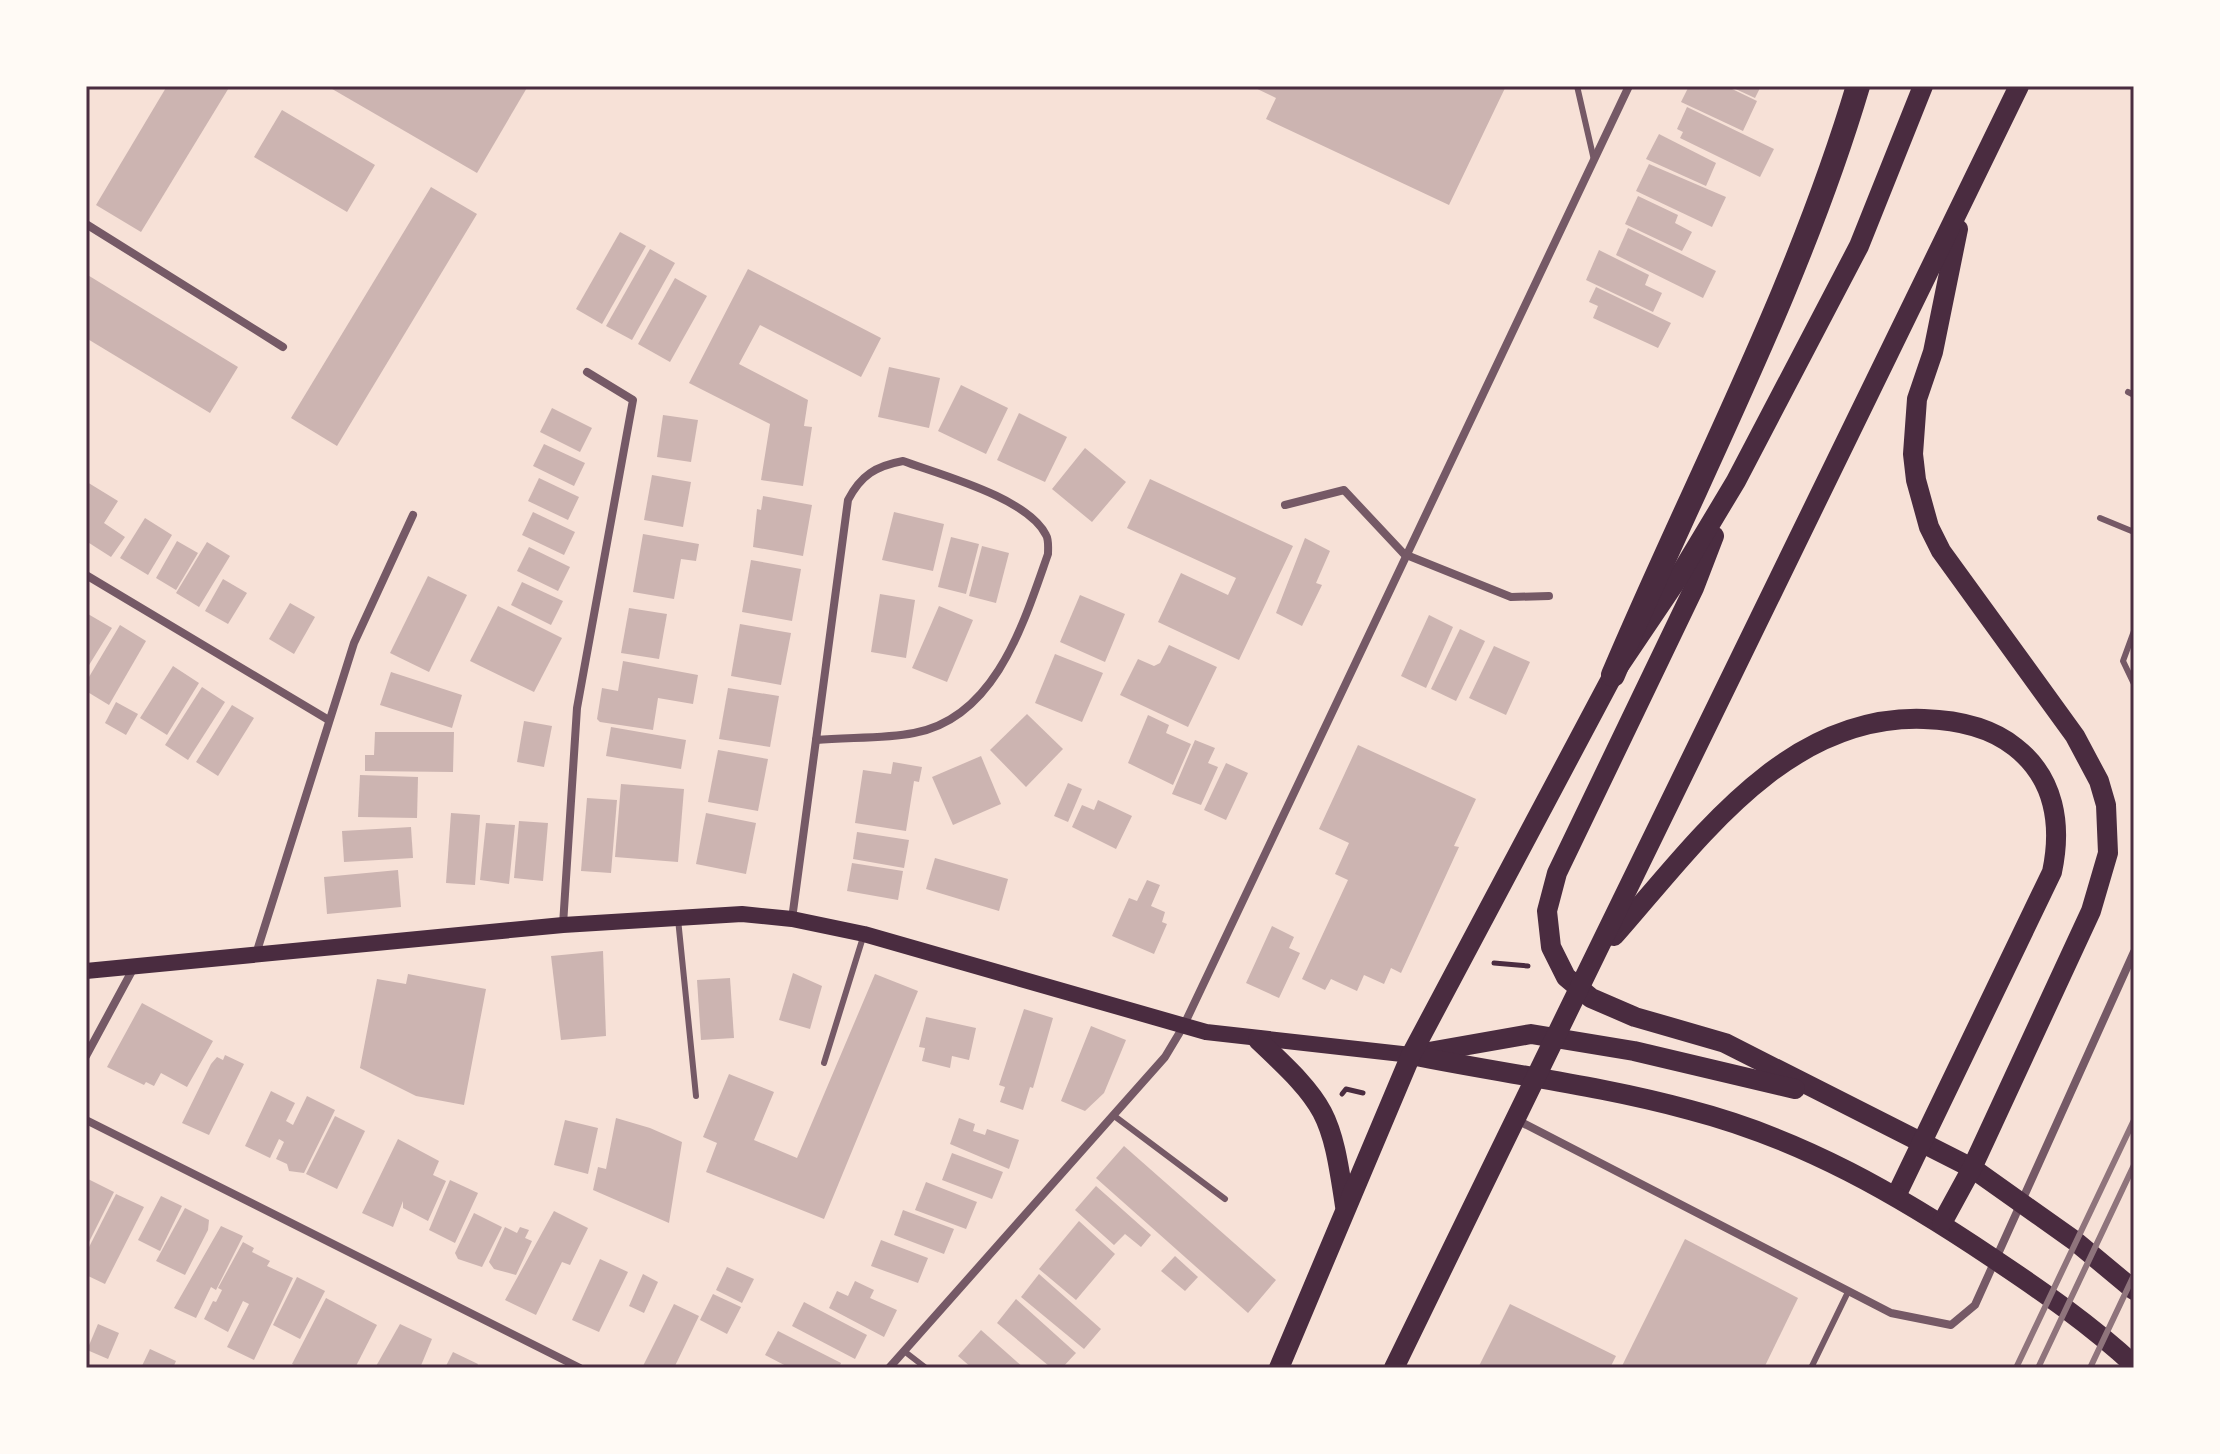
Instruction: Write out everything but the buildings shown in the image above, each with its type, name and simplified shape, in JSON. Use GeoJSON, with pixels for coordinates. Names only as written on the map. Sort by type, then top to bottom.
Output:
{"type":"FeatureCollection","features":[{"type":"Feature","properties":{"kind":"highway"},"geometry":{"type":"LineString","coordinates":[[1613,675],[1800,256],[1858,86]]}},
{"type":"Feature","properties":{"kind":"main road"},"geometry":{"type":"LineString","coordinates":[[1279,1368],[1411,1055],[1613,675],[1673,586],[1736,481],[1859,246],[1923,86]]}},
{"type":"Feature","properties":{"kind":"main road"},"geometry":{"type":"LineString","coordinates":[[1394,1368],[2019,86]]}},
{"type":"Feature","properties":{"kind":"main road"},"geometry":{"type":"LineString","coordinates":[[1942,1223],[1972,1168],[2091,911],[2104,873],[2109,831],[2106,805],[2089,760],[1941,551],[1920,502],[1913,454],[1917,399],[1933,352],[1964,198]]}},
{"type":"Feature","properties":{"kind":"main road"},"geometry":{"type":"LineString","coordinates":[[1736,481],[1694,588],[1557,873],[1547,911],[1554,959],[1566,977],[1591,998],[1635,1017],[1725,1043],[1972,1168],[2075,1241],[2134,1290]]}},
{"type":"Feature","properties":{"kind":"main road"},"geometry":{"type":"LineString","coordinates":[[1598,954],[1705,834],[1756,784],[1810,744],[1855,725],[1904,718],[1957,722],[2003,738],[2034,765],[2045,784],[2058,826],[2057,849],[2043,896],[1897,1194]]}},
{"type":"Feature","properties":{"kind":"main road"},"geometry":{"type":"LineString","coordinates":[[86,971],[133,969],[678,915],[742,914],[792,919],[864,934],[1183,1027],[1258,1040],[1411,1055],[1599,1089],[1693,1110],[1789,1144],[1897,1194],[2058,1304],[2134,1365]]}},
{"type":"Feature","properties":{"kind":"main road"},"geometry":{"type":"LineString","coordinates":[[1411,1055],[1531,1034],[1584,1042],[1821,1094]]}},
{"type":"Feature","properties":{"kind":"main road"},"geometry":{"type":"LineString","coordinates":[[1258,1040],[1301,1081],[1324,1110],[1335,1142],[1345,1206]]}},
{"type":"Feature","properties":{"kind":"street"},"geometry":{"type":"LineString","coordinates":[[889,1368],[1165,1057],[1183,1027],[1404,554],[1629,86]]}},
{"type":"Feature","properties":{"kind":"street"},"geometry":{"type":"LineString","coordinates":[[86,224],[283,347]]}},
{"type":"Feature","properties":{"kind":"street"},"geometry":{"type":"LineString","coordinates":[[563,925],[577,708],[633,400],[587,372]]}},
{"type":"Feature","properties":{"kind":"street"},"geometry":{"type":"LineString","coordinates":[[792,919],[848,500],[866,473],[885,464],[903,461],[974,487],[1032,517],[1047,537],[1048,554],[1003,665],[983,690],[947,724],[914,734],[816,740]]}},
{"type":"Feature","properties":{"kind":"street"},"geometry":{"type":"LineString","coordinates":[[1285,505],[1344,490],[1404,554],[1511,597],[1549,596]]}},
{"type":"Feature","properties":{"kind":"street"},"geometry":{"type":"LineString","coordinates":[[256,955],[327,719],[354,643],[413,515]]}},
{"type":"Feature","properties":{"kind":"street"},"geometry":{"type":"LineString","coordinates":[[86,575],[327,719]]}},
{"type":"Feature","properties":{"kind":"street"},"geometry":{"type":"LineString","coordinates":[[1516,1119],[1891,1313],[1951,1325],[1975,1305],[2134,952]]}},
{"type":"Feature","properties":{"kind":"street"},"geometry":{"type":"LineString","coordinates":[[86,1056],[133,969]]}},
{"type":"Feature","properties":{"kind":"street"},"geometry":{"type":"LineString","coordinates":[[86,1120],[580,1368]]}},
{"type":"Feature","properties":{"kind":"lane"},"geometry":{"type":"LineString","coordinates":[[1577,86],[1594,161]]}},
{"type":"Feature","properties":{"kind":"lane"},"geometry":{"type":"LineString","coordinates":[[2100,518],[2134,532]]}},
{"type":"Feature","properties":{"kind":"lane"},"geometry":{"type":"LineString","coordinates":[[2134,631],[2123,661],[2134,684]]}},
{"type":"Feature","properties":{"kind":"lane"},"geometry":{"type":"LineString","coordinates":[[678,915],[696,1096]]}},
{"type":"Feature","properties":{"kind":"lane"},"geometry":{"type":"LineString","coordinates":[[824,1063],[864,934]]}},
{"type":"Feature","properties":{"kind":"lane"},"geometry":{"type":"LineString","coordinates":[[1113,1115],[1225,1199]]}},
{"type":"Feature","properties":{"kind":"lane"},"geometry":{"type":"LineString","coordinates":[[1811,1368],[1848,1292]]}},
{"type":"Feature","properties":{"kind":"lane"},"geometry":{"type":"LineString","coordinates":[[904,1351],[926,1368]]}},
{"type":"Feature","properties":{"kind":"path"},"geometry":{"type":"LineString","coordinates":[[1494,963],[1528,966]]}},
{"type":"Feature","properties":{"kind":"path"},"geometry":{"type":"LineString","coordinates":[[1349,1082],[1344,1091],[1363,1093]]}},
{"type":"Feature","properties":{"kind":"railway"},"geometry":{"type":"LineString","coordinates":[[2016,1368],[2134,1120]]}},
{"type":"Feature","properties":{"kind":"railway"},"geometry":{"type":"LineString","coordinates":[[2038,1368],[2134,1165]]}},
{"type":"Feature","properties":{"kind":"railway"},"geometry":{"type":"LineString","coordinates":[[2090,1368],[2134,1275]]}}]}
